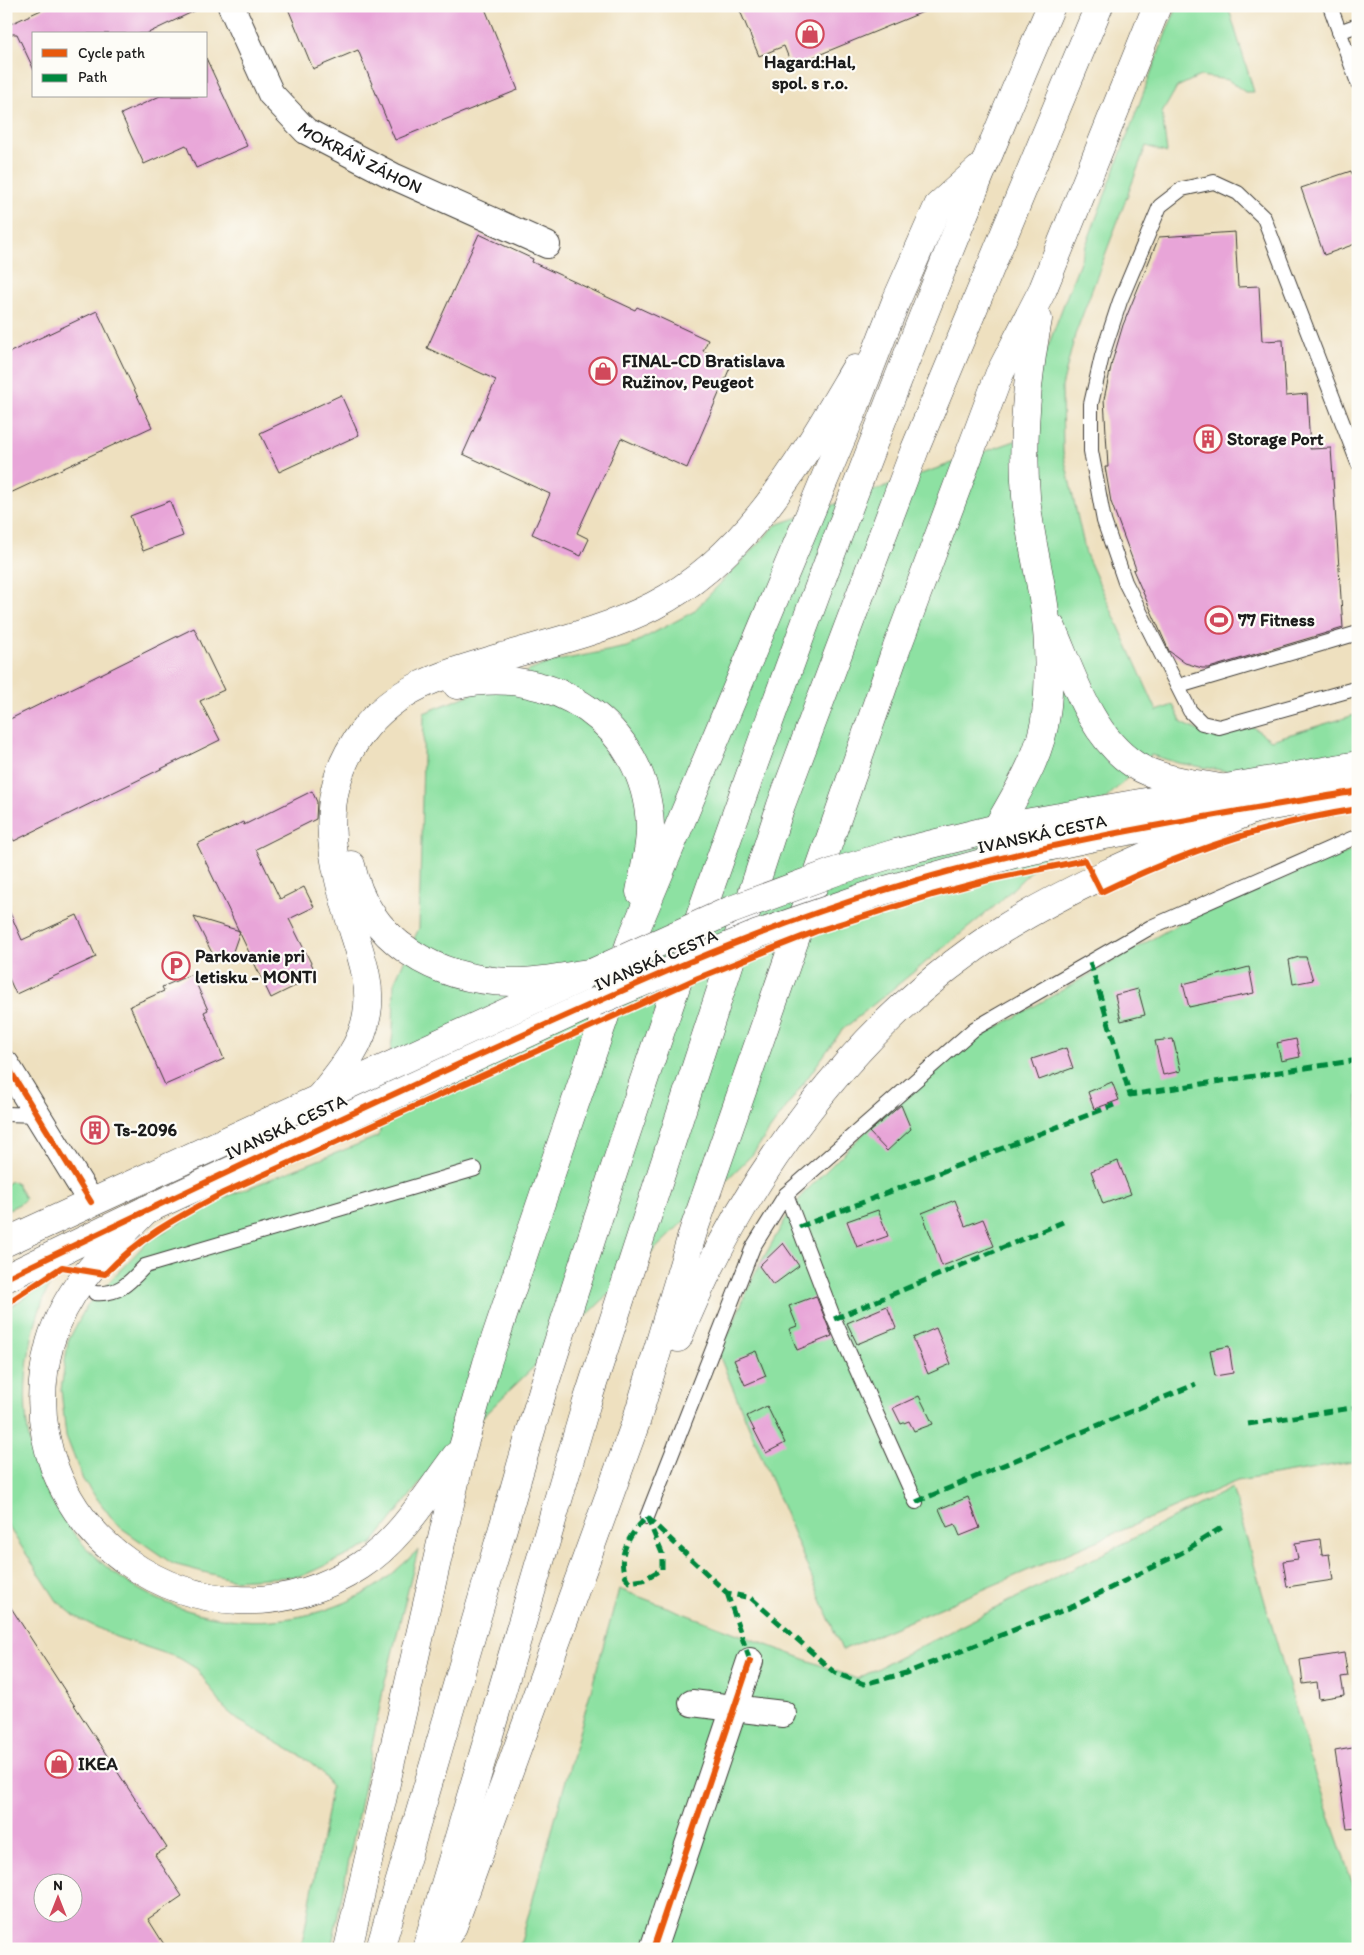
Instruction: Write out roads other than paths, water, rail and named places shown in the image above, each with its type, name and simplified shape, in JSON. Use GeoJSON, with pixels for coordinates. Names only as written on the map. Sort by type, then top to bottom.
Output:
{"type":"FeatureCollection","features":[{"type":"Feature","properties":{"kind":"main road"},"geometry":{"type":"LineString","coordinates":[[380,1949],[544,1387],[708,894],[781,687],[850,502],[982,167],[1051,6]]}},
{"type":"Feature","properties":{"kind":"main road"},"geometry":{"type":"LineString","coordinates":[[426,1949],[586,1405],[781,805],[915,449],[1099,6]]}},
{"type":"Feature","properties":{"kind":"main road"},"geometry":{"type":"LineString","coordinates":[[438,1949],[454,1926],[636,1422],[694,1232],[883,685],[999,375],[1043,289],[1157,6]]}},
{"type":"Feature","properties":{"kind":"main road"},"geometry":{"type":"LineString","coordinates":[[348,1949],[463,1447],[523,1256],[630,943],[856,404],[896,302],[938,206],[982,167]]}},
{"type":"Feature","properties":{"kind":"main road"},"geometry":{"type":"LineString","coordinates":[[950,870],[975,853],[997,828],[1030,769],[1040,740],[1046,714],[1048,690],[1046,614],[1026,497],[1024,444],[1028,376],[1043,289]]}},
{"type":"Feature","properties":{"kind":"main road"},"geometry":{"type":"LineString","coordinates":[[319,1098],[347,1063],[356,1046],[368,1012],[365,972],[333,858],[330,827],[333,799],[345,761],[363,730],[392,701],[625,619],[671,596],[703,574],[740,539],[770,501],[801,456],[896,302]]}},
{"type":"Feature","properties":{"kind":"main road"},"geometry":{"type":"LineString","coordinates":[[1046,614],[1096,724],[1114,747],[1136,765],[1171,779],[1220,788]]}},
{"type":"Feature","properties":{"kind":"main road"},"geometry":{"type":"LineString","coordinates":[[594,972],[538,981],[512,982],[466,978],[447,972],[416,957],[397,943],[380,924],[364,901],[352,871],[347,834],[350,800],[364,761],[383,732],[409,709],[426,689],[497,679],[532,683],[548,688],[580,703],[613,732],[637,770],[647,804],[650,825],[649,846],[630,943]]}},
{"type":"Feature","properties":{"kind":"main road","name":"IVANSKÁ CESTA"},"geometry":{"type":"LineString","coordinates":[[6,1242],[731,910],[837,870],[997,828],[1358,765]]}},
{"type":"Feature","properties":{"kind":"main road","name":"IVANSKÁ CESTA"},"geometry":{"type":"LineString","coordinates":[[6,1278],[412,1085],[708,954],[806,916],[950,870],[1094,837],[1358,791]]}},
{"type":"Feature","properties":{"kind":"main road"},"geometry":{"type":"LineString","coordinates":[[636,1422],[672,1354],[694,1297],[721,1245],[749,1198],[779,1153],[840,1071],[899,1009],[931,980],[1011,925],[1095,879],[1256,808]]}},
{"type":"Feature","properties":{"kind":"main road"},"geometry":{"type":"LineString","coordinates":[[91,1202],[108,1229]]}},
{"type":"Feature","properties":{"kind":"main road"},"geometry":{"type":"LineString","coordinates":[[146,1210],[88,1271],[69,1299],[50,1342],[42,1388],[46,1441],[57,1475],[82,1520],[116,1556],[158,1582],[207,1598],[262,1601],[303,1593],[345,1575],[362,1565],[388,1543],[406,1524],[463,1447]]}},
{"type":"Feature","properties":{"kind":"street","name":"MOKRÁŇ ZÁHON"},"geometry":{"type":"LineString","coordinates":[[231,6],[271,94],[306,131],[394,176],[547,245]]}},
{"type":"Feature","properties":{"kind":"street"},"geometry":{"type":"LineString","coordinates":[[6,1064],[91,1202]]}},
{"type":"Feature","properties":{"kind":"street"},"geometry":{"type":"LineString","coordinates":[[653,1949],[750,1661]]}},
{"type":"Feature","properties":{"kind":"street"},"geometry":{"type":"LineString","coordinates":[[692,1703],[783,1714]]}},
{"type":"Feature","properties":{"kind":"lane"},"geometry":{"type":"LineString","coordinates":[[1330,6],[1358,83]]}},
{"type":"Feature","properties":{"kind":"lane"},"geometry":{"type":"LineString","coordinates":[[1339,32],[1358,25]]}},
{"type":"Feature","properties":{"kind":"lane"},"geometry":{"type":"LineString","coordinates":[[1358,463],[1264,218],[1238,193],[1214,182],[1182,189],[1160,206],[1120,301],[1102,356],[1091,414],[1091,451],[1104,522],[1125,582],[1190,711],[1202,723],[1219,727],[1358,688]]}},
{"type":"Feature","properties":{"kind":"lane"},"geometry":{"type":"LineString","coordinates":[[1179,686],[1358,633]]}},
{"type":"Feature","properties":{"kind":"lane"},"geometry":{"type":"LineString","coordinates":[[647,1517],[753,1247],[786,1194],[974,1028],[1151,927],[1358,836]]}},
{"type":"Feature","properties":{"kind":"lane"},"geometry":{"type":"LineString","coordinates":[[6,1114],[38,1115]]}},
{"type":"Feature","properties":{"kind":"lane"},"geometry":{"type":"LineString","coordinates":[[95,1293],[109,1294],[125,1288],[145,1266],[475,1169]]}},
{"type":"Feature","properties":{"kind":"lane"},"geometry":{"type":"LineString","coordinates":[[786,1194],[834,1319],[916,1502]]}},
{"type":"Feature","properties":{"kind":"place","name":"Hagard:Hal, spol. s r.o."},"geometry":{"type":"Point","coordinates":[810,34]}},
{"type":"Feature","properties":{"kind":"place","name":"FINAL-CD Bratislava Ružinov, Peugeot"},"geometry":{"type":"Point","coordinates":[603,371]}},
{"type":"Feature","properties":{"kind":"place","name":"Storage Port"},"geometry":{"type":"Point","coordinates":[1208,439]}},
{"type":"Feature","properties":{"kind":"place","name":"77 Fitness"},"geometry":{"type":"Point","coordinates":[1219,620]}},
{"type":"Feature","properties":{"kind":"place","name":"Parkovanie pri letisku - MONTI"},"geometry":{"type":"Point","coordinates":[176,966]}},
{"type":"Feature","properties":{"kind":"place","name":"Ts-2096"},"geometry":{"type":"Point","coordinates":[95,1130]}},
{"type":"Feature","properties":{"kind":"place","name":"IKEA"},"geometry":{"type":"Point","coordinates":[59,1764]}}]}
